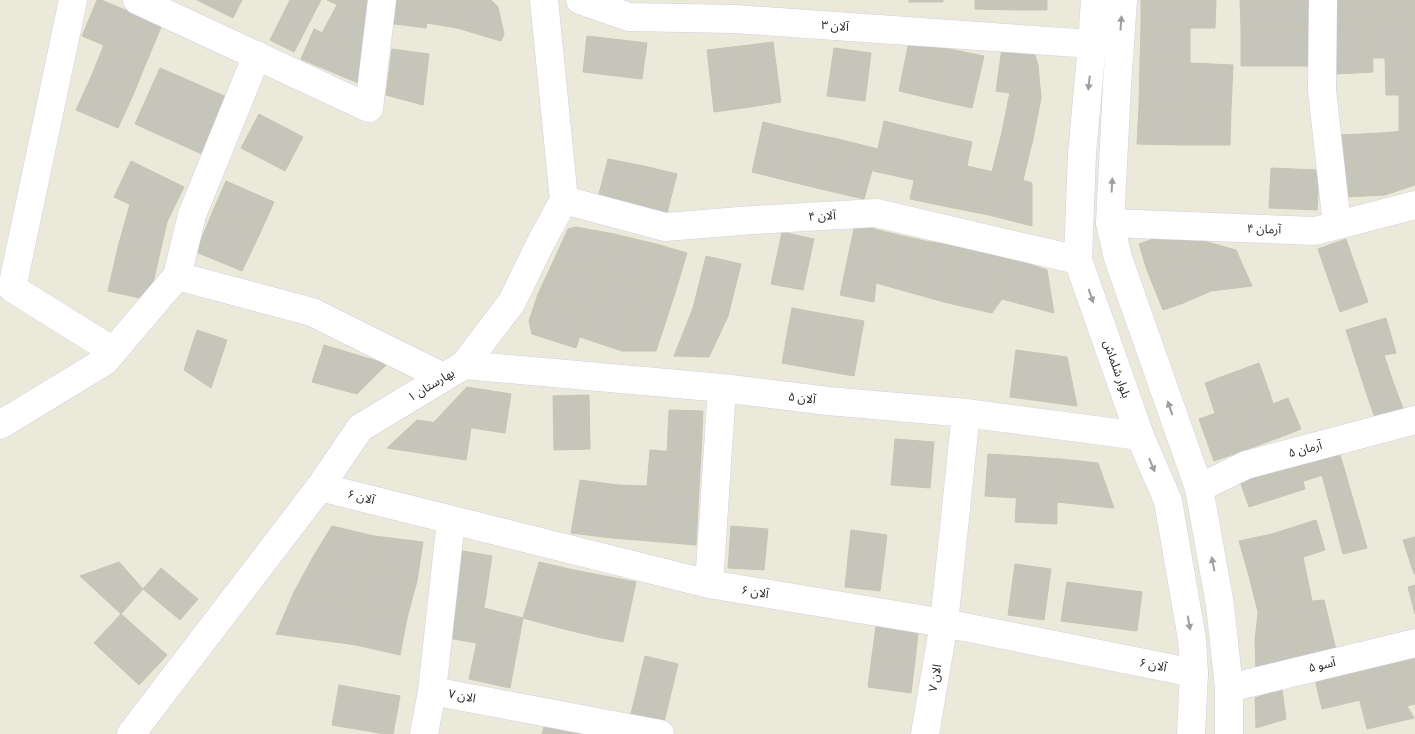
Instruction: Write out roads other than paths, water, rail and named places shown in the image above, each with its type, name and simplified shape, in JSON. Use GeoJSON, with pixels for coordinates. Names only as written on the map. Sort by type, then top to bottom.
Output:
{"type":"FeatureCollection","features":[{"type":"Feature","properties":{"kind":"street"},"geometry":{"type":"LineString","coordinates":[[73,0],[6,294],[114,351]]}},
{"type":"Feature","properties":{"kind":"street"},"geometry":{"type":"LineString","coordinates":[[136,0],[369,108],[382,0]]}},
{"type":"Feature","properties":{"kind":"street"},"geometry":{"type":"LineString","coordinates":[[544,0],[564,200]]}},
{"type":"Feature","properties":{"kind":"street","name":"آلان ۳"},"geometry":{"type":"LineString","coordinates":[[580,0],[629,17],[736,10],[1092,44]]}},
{"type":"Feature","properties":{"kind":"street","name":"بلوار شلماش"},"geometry":{"type":"LineString","coordinates":[[1095,0],[1082,154],[1078,260],[1140,436],[1168,501],[1192,639],[1194,673],[1191,734]]}},
{"type":"Feature","properties":{"kind":"street"},"geometry":{"type":"LineString","coordinates":[[1123,0],[1110,223],[1118,258],[1199,488],[1220,605],[1228,688],[1229,734]]}},
{"type":"Feature","properties":{"kind":"street"},"geometry":{"type":"LineString","coordinates":[[1323,0],[1322,90],[1337,225]]}},
{"type":"Feature","properties":{"kind":"street"},"geometry":{"type":"LineString","coordinates":[[0,426],[105,361],[177,276],[192,215],[257,55]]}},
{"type":"Feature","properties":{"kind":"street","name":"آلان ۴"},"geometry":{"type":"LineString","coordinates":[[564,200],[665,227],[876,213],[1078,260]]}},
{"type":"Feature","properties":{"kind":"street","name":"بهارستان ۱"},"geometry":{"type":"LineString","coordinates":[[131,734],[320,487],[360,428],[454,371],[512,302],[538,246],[564,200]]}},
{"type":"Feature","properties":{"kind":"street","name":"آرمان ۴"},"geometry":{"type":"LineString","coordinates":[[1110,223],[1315,230],[1415,205]]}},
{"type":"Feature","properties":{"kind":"street"},"geometry":{"type":"LineString","coordinates":[[177,276],[312,312],[454,371]]}},
{"type":"Feature","properties":{"kind":"street","name":"آلان ۵"},"geometry":{"type":"LineString","coordinates":[[454,371],[722,388],[828,401],[966,413],[1140,436]]}},
{"type":"Feature","properties":{"kind":"street"},"geometry":{"type":"LineString","coordinates":[[709,584],[722,388]]}},
{"type":"Feature","properties":{"kind":"street","name":"الان ۷"},"geometry":{"type":"LineString","coordinates":[[925,734],[944,623],[966,413]]}},
{"type":"Feature","properties":{"kind":"street","name":"آرمان ۵"},"geometry":{"type":"LineString","coordinates":[[1199,488],[1246,465],[1415,420]]}},
{"type":"Feature","properties":{"kind":"street","name":"آلان ۶"},"geometry":{"type":"LineString","coordinates":[[320,487],[709,584],[944,623],[1194,673]]}},
{"type":"Feature","properties":{"kind":"street","name":"الان ۷"},"geometry":{"type":"LineString","coordinates":[[451,520],[432,691],[660,734]]}},
{"type":"Feature","properties":{"kind":"street","name":"آسو ۵"},"geometry":{"type":"LineString","coordinates":[[1228,688],[1415,643]]}},
{"type":"Feature","properties":{"kind":"street"},"geometry":{"type":"LineString","coordinates":[[424,734],[432,691]]}}]}
